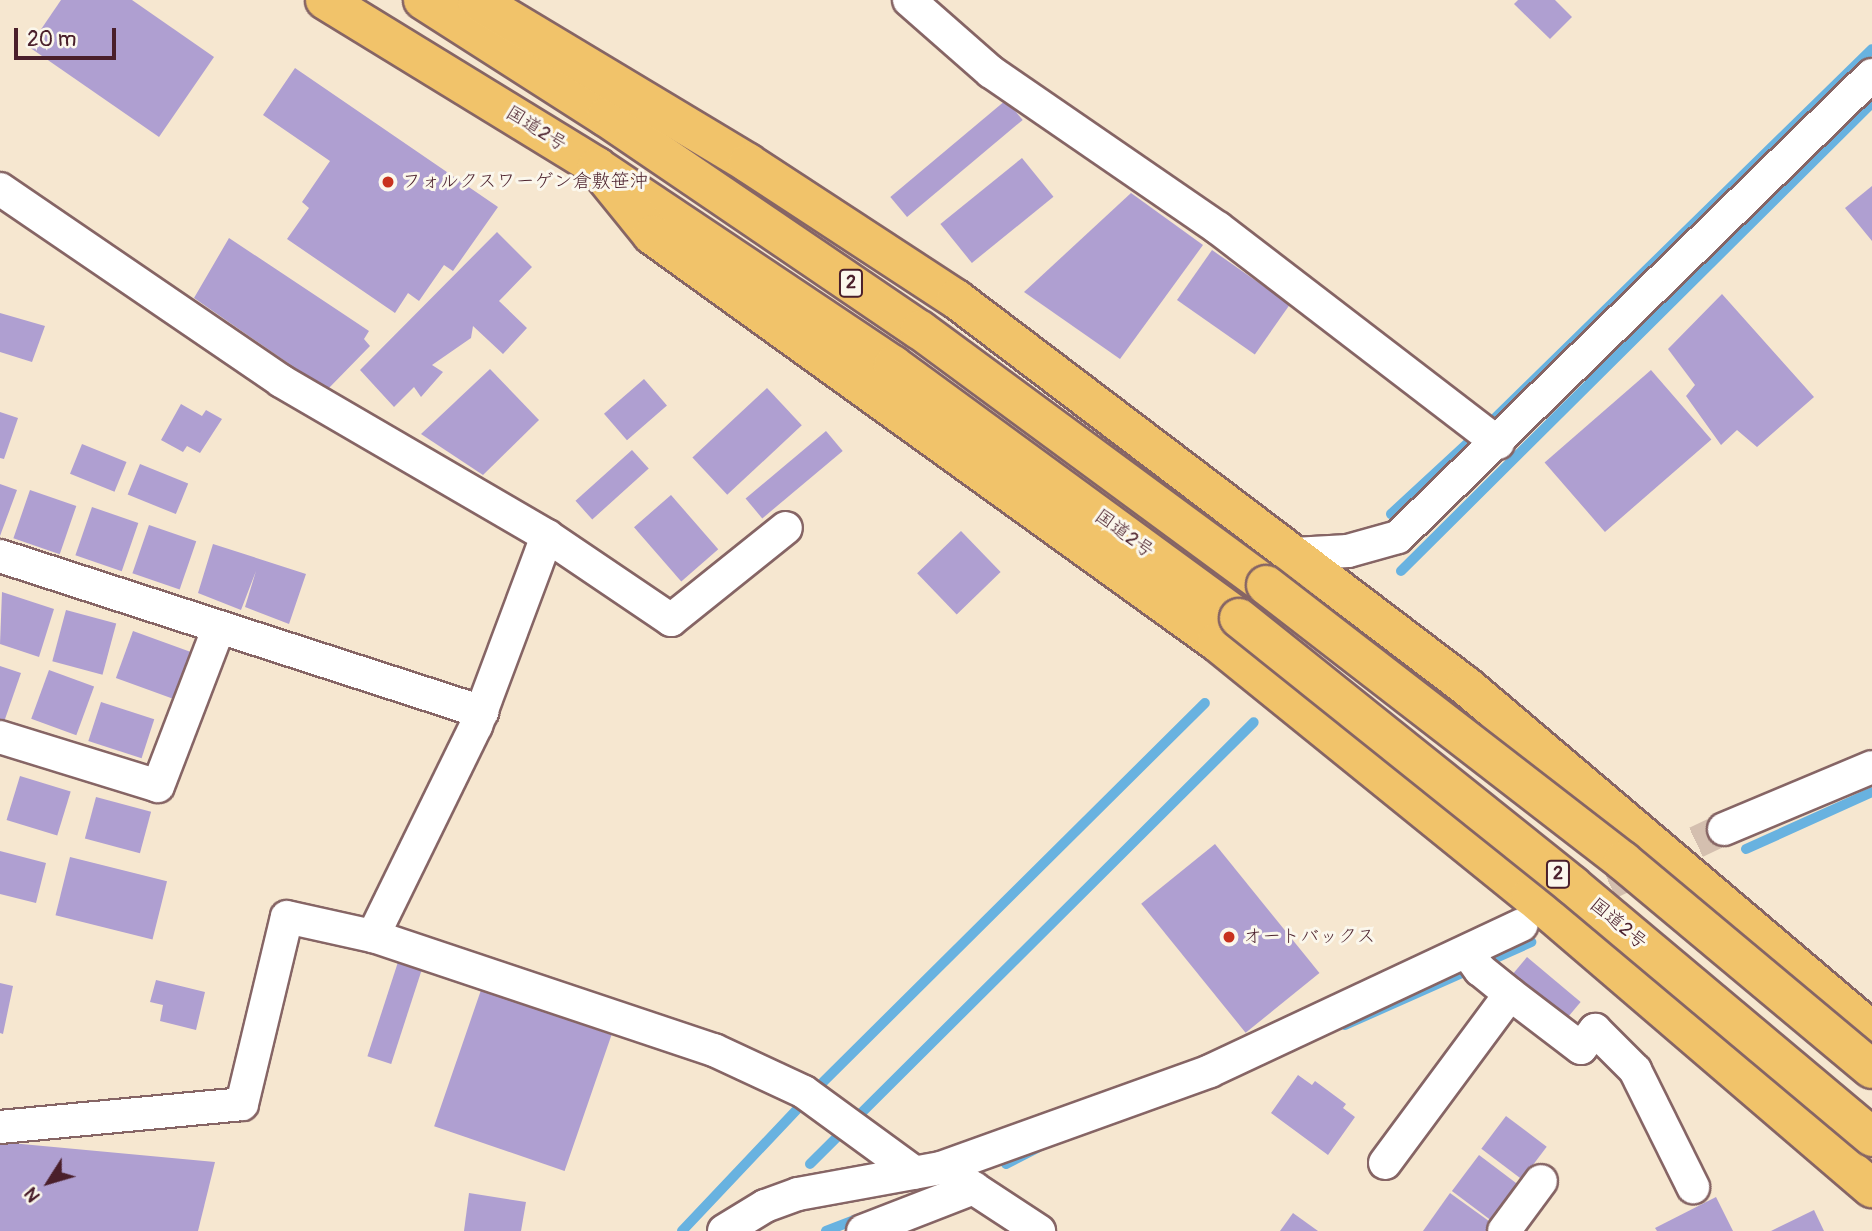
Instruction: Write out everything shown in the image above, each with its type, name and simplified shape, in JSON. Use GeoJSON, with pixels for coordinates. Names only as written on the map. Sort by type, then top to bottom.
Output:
{"type":"FeatureCollection","features":[{"type":"Feature","properties":{"kind":"highway","name":"国道2号"},"geometry":{"type":"LineString","coordinates":[[325,0],[597,167],[893,365],[1239,618],[1561,877],[1872,1137]]}},
{"type":"Feature","properties":{"kind":"highway","name":"2"},"geometry":{"type":"LineString","coordinates":[[423,0],[606,117],[920,330],[1266,585],[1623,860],[1872,1069]]}},
{"type":"Feature","properties":{"kind":"highway"},"geometry":{"type":"LineString","coordinates":[[477,0],[748,163],[956,299],[1466,686],[1872,1031]]}},
{"type":"Feature","properties":{"kind":"highway"},"geometry":{"type":"LineString","coordinates":[[597,167],[652,235],[1217,642],[1531,896],[1872,1188]]}},
{"type":"Feature","properties":{"kind":"street"},"geometry":{"type":"LineString","coordinates":[[909,0],[991,72],[1218,228],[1488,433]]}},
{"type":"Feature","properties":{"kind":"street"},"geometry":{"type":"LineString","coordinates":[[1294,554],[1349,551],[1398,537],[1488,433],[1872,75]]}},
{"type":"Feature","properties":{"kind":"street"},"geometry":{"type":"LineString","coordinates":[[0,189],[281,381],[547,536],[671,620],[786,528]]}},
{"type":"Feature","properties":{"kind":"street"},"geometry":{"type":"LineString","coordinates":[[373,936],[482,712],[547,536]]}},
{"type":"Feature","properties":{"kind":"street"},"geometry":{"type":"LineString","coordinates":[[0,556],[482,712]]}},
{"type":"Feature","properties":{"kind":"street"},"geometry":{"type":"LineString","coordinates":[[0,737],[158,786],[219,627]]}},
{"type":"Feature","properties":{"kind":"street"},"geometry":{"type":"LineString","coordinates":[[1724,829],[1872,766]]}},
{"type":"Feature","properties":{"kind":"street"},"geometry":{"type":"LineString","coordinates":[[0,1127],[242,1104],[287,917],[373,936],[715,1050],[808,1095],[848,1123],[928,1171],[974,1188],[1039,1231]]}},
{"type":"Feature","properties":{"kind":"street"},"geometry":{"type":"LineString","coordinates":[[724,1231],[765,1206],[798,1194],[928,1171],[1210,1071],[1473,960],[1521,925]]}},
{"type":"Feature","properties":{"kind":"street"},"geometry":{"type":"LineString","coordinates":[[1473,960],[1510,994],[1581,1048],[1595,1030],[1635,1070],[1693,1187]]}},
{"type":"Feature","properties":{"kind":"street"},"geometry":{"type":"LineString","coordinates":[[1385,1163],[1510,994]]}},
{"type":"Feature","properties":{"kind":"street"},"geometry":{"type":"LineString","coordinates":[[1504,1231],[1541,1181]]}},
{"type":"Feature","properties":{"kind":"street"},"geometry":{"type":"LineString","coordinates":[[863,1231],[974,1188]]}},
{"type":"Feature","properties":{"kind":"building"},"geometry":{"type":"Polygon","coordinates":[[[61,0],[132,0],[214,57],[159,137],[29,47],[61,0]]]}},
{"type":"Feature","properties":{"kind":"building"},"geometry":{"type":"Polygon","coordinates":[[[1518,0],[1555,0],[1572,17],[1550,39],[1514,4],[1518,0]]]}},
{"type":"Feature","properties":{"kind":"building","name":"フォルクスワーゲン倉敷笹沖"},"geometry":{"type":"Polygon","coordinates":[[[295,68],[498,207],[453,271],[444,265],[419,301],[408,293],[395,313],[287,239],[309,208],[302,202],[330,161],[263,115],[295,68]]]}},
{"type":"Feature","properties":{"kind":"building"},"geometry":{"type":"Polygon","coordinates":[[[1006,100],[1023,120],[907,217],[890,197],[1006,100]]]}},
{"type":"Feature","properties":{"kind":"building"},"geometry":{"type":"Polygon","coordinates":[[[1022,158],[1053,197],[972,263],[940,224],[1022,158]]]}},
{"type":"Feature","properties":{"kind":"building"},"geometry":{"type":"Polygon","coordinates":[[[1872,186],[1872,241],[1845,208],[1872,186]]]}},
{"type":"Feature","properties":{"kind":"building"},"geometry":{"type":"Polygon","coordinates":[[[1131,193],[1203,245],[1120,359],[1024,292],[1131,193]]]}},
{"type":"Feature","properties":{"kind":"building"},"geometry":{"type":"Polygon","coordinates":[[[497,232],[532,267],[499,301],[527,328],[503,354],[473,326],[471,338],[432,365],[443,372],[421,397],[414,387],[394,407],[360,370],[497,232]]]}},
{"type":"Feature","properties":{"kind":"building"},"geometry":{"type":"Polygon","coordinates":[[[229,238],[369,331],[364,339],[370,346],[327,390],[194,298],[229,238]]]}},
{"type":"Feature","properties":{"kind":"building"},"geometry":{"type":"Polygon","coordinates":[[[1212,250],[1290,304],[1255,354],[1177,300],[1212,250]]]}},
{"type":"Feature","properties":{"kind":"building"},"geometry":{"type":"Polygon","coordinates":[[[1722,294],[1814,397],[1757,447],[1737,430],[1721,445],[1686,396],[1695,385],[1668,349],[1722,294]]]}},
{"type":"Feature","properties":{"kind":"building"},"geometry":{"type":"Polygon","coordinates":[[[0,313],[45,326],[32,362],[0,352],[0,313]]]}},
{"type":"Feature","properties":{"kind":"building"},"geometry":{"type":"Polygon","coordinates":[[[490,369],[539,420],[483,475],[421,434],[490,369]]]}},
{"type":"Feature","properties":{"kind":"building"},"geometry":{"type":"Polygon","coordinates":[[[1651,370],[1711,439],[1605,532],[1545,463],[1651,370]]]}},
{"type":"Feature","properties":{"kind":"building"},"geometry":{"type":"Polygon","coordinates":[[[644,379],[667,405],[627,440],[604,414],[644,379]]]}},
{"type":"Feature","properties":{"kind":"building"},"geometry":{"type":"Polygon","coordinates":[[[767,388],[802,425],[727,495],[692,458],[767,388]]]}},
{"type":"Feature","properties":{"kind":"building"},"geometry":{"type":"Polygon","coordinates":[[[181,404],[202,416],[206,410],[222,419],[200,453],[187,446],[183,452],[161,440],[181,404]]]}},
{"type":"Feature","properties":{"kind":"building"},"geometry":{"type":"Polygon","coordinates":[[[0,412],[18,418],[4,459],[0,458],[0,412]]]}},
{"type":"Feature","properties":{"kind":"building"},"geometry":{"type":"Polygon","coordinates":[[[826,431],[843,451],[762,518],[746,498],[826,431]]]}},
{"type":"Feature","properties":{"kind":"building"},"geometry":{"type":"Polygon","coordinates":[[[82,444],[127,462],[115,492],[70,474],[82,444]]]}},
{"type":"Feature","properties":{"kind":"building"},"geometry":{"type":"Polygon","coordinates":[[[632,450],[649,469],[592,519],[576,501],[632,450]]]}},
{"type":"Feature","properties":{"kind":"building"},"geometry":{"type":"Polygon","coordinates":[[[140,464],[188,483],[176,514],[128,495],[140,464]]]}},
{"type":"Feature","properties":{"kind":"building"},"geometry":{"type":"Polygon","coordinates":[[[0,484],[17,490],[0,536],[0,484]]]}},
{"type":"Feature","properties":{"kind":"building"},"geometry":{"type":"Polygon","coordinates":[[[30,490],[76,506],[60,554],[13,538],[30,490]]]}},
{"type":"Feature","properties":{"kind":"building"},"geometry":{"type":"Polygon","coordinates":[[[671,495],[718,549],[681,581],[634,527],[671,495]]]}},
{"type":"Feature","properties":{"kind":"building"},"geometry":{"type":"Polygon","coordinates":[[[92,507],[138,523],[122,571],[75,555],[92,507]]]}},
{"type":"Feature","properties":{"kind":"building"},"geometry":{"type":"Polygon","coordinates":[[[149,525],[196,541],[180,589],[132,573],[149,525]]]}},
{"type":"Feature","properties":{"kind":"building"},"geometry":{"type":"Polygon","coordinates":[[[961,531],[1001,572],[957,614],[917,573],[961,531]]]}},
{"type":"Feature","properties":{"kind":"building"},"geometry":{"type":"Polygon","coordinates":[[[213,544],[306,574],[289,624],[245,607],[256,571],[241,610],[198,593],[213,544]]]}},
{"type":"Feature","properties":{"kind":"building"},"geometry":{"type":"Polygon","coordinates":[[[2,592],[54,609],[39,657],[0,644],[2,592]]]}},
{"type":"Feature","properties":{"kind":"building"},"geometry":{"type":"Polygon","coordinates":[[[66,610],[116,623],[103,675],[52,661],[66,610]]]}},
{"type":"Feature","properties":{"kind":"building"},"geometry":{"type":"Polygon","coordinates":[[[133,631],[192,653],[175,700],[116,678],[133,631]]]}},
{"type":"Feature","properties":{"kind":"building"},"geometry":{"type":"Polygon","coordinates":[[[0,666],[21,673],[4,722],[0,720],[0,666]]]}},
{"type":"Feature","properties":{"kind":"building"},"geometry":{"type":"Polygon","coordinates":[[[49,670],[94,686],[76,735],[31,719],[49,670]]]}},
{"type":"Feature","properties":{"kind":"building"},"geometry":{"type":"Polygon","coordinates":[[[101,702],[154,719],[142,758],[88,741],[101,702]]]}},
{"type":"Feature","properties":{"kind":"building"},"geometry":{"type":"Polygon","coordinates":[[[20,776],[71,791],[57,835],[7,820],[20,776]]]}},
{"type":"Feature","properties":{"kind":"building"},"geometry":{"type":"Polygon","coordinates":[[[96,797],[151,812],[140,853],[85,839],[96,797]]]}},
{"type":"Feature","properties":{"kind":"building","name":"オートバックス"},"geometry":{"type":"Polygon","coordinates":[[[1215,844],[1319,973],[1246,1033],[1141,904],[1215,844]]]}},
{"type":"Feature","properties":{"kind":"building"},"geometry":{"type":"Polygon","coordinates":[[[0,851],[46,863],[36,903],[0,894],[0,851]]]}},
{"type":"Feature","properties":{"kind":"building"},"geometry":{"type":"Polygon","coordinates":[[[70,857],[167,881],[153,939],[55,915],[70,857]]]}},
{"type":"Feature","properties":{"kind":"building"},"geometry":{"type":"Polygon","coordinates":[[[1527,957],[1581,1002],[1565,1020],[1512,975],[1527,957]]]}},
{"type":"Feature","properties":{"kind":"building"},"geometry":{"type":"Polygon","coordinates":[[[398,962],[422,970],[391,1064],[367,1056],[398,962]]]}},
{"type":"Feature","properties":{"kind":"building"},"geometry":{"type":"Polygon","coordinates":[[[156,980],[205,992],[196,1030],[160,1021],[163,1005],[150,1002],[156,980]]]}},
{"type":"Feature","properties":{"kind":"building"},"geometry":{"type":"Polygon","coordinates":[[[0,983],[13,986],[3,1034],[0,1033],[0,983]]]}},
{"type":"Feature","properties":{"kind":"building"},"geometry":{"type":"Polygon","coordinates":[[[481,990],[611,1035],[565,1171],[434,1126],[481,990]]]}},
{"type":"Feature","properties":{"kind":"building"},"geometry":{"type":"Polygon","coordinates":[[[1298,1075],[1312,1085],[1315,1081],[1346,1104],[1343,1108],[1355,1117],[1328,1155],[1271,1113],[1298,1075]]]}},
{"type":"Feature","properties":{"kind":"building"},"geometry":{"type":"Polygon","coordinates":[[[1506,1116],[1547,1147],[1522,1179],[1481,1149],[1506,1116]]]}},
{"type":"Feature","properties":{"kind":"building"},"geometry":{"type":"Polygon","coordinates":[[[0,1142],[215,1162],[198,1231],[0,1231],[0,1142]]]}},
{"type":"Feature","properties":{"kind":"building"},"geometry":{"type":"Polygon","coordinates":[[[1479,1155],[1517,1184],[1490,1220],[1452,1191],[1479,1155]]]}},
{"type":"Feature","properties":{"kind":"building"},"geometry":{"type":"Polygon","coordinates":[[[469,1193],[526,1202],[521,1231],[464,1231],[469,1193]]]}},
{"type":"Feature","properties":{"kind":"building"},"geometry":{"type":"Polygon","coordinates":[[[1450,1193],[1493,1224],[1489,1231],[1423,1231],[1450,1193]]]}},
{"type":"Feature","properties":{"kind":"building"},"geometry":{"type":"Polygon","coordinates":[[[1716,1197],[1733,1231],[1657,1231],[1655,1228],[1716,1197]]]}},
{"type":"Feature","properties":{"kind":"building"},"geometry":{"type":"Polygon","coordinates":[[[1814,1210],[1824,1231],[1771,1231],[1814,1210]]]}},
{"type":"Feature","properties":{"kind":"building"},"geometry":{"type":"Polygon","coordinates":[[[1293,1213],[1318,1231],[1280,1231],[1293,1213]]]}},
{"type":"Feature","properties":{"kind":"waterway"},"geometry":{"type":"LineString","coordinates":[[1391,514],[1493,420],[1872,49]]}},
{"type":"Feature","properties":{"kind":"waterway"},"geometry":{"type":"LineString","coordinates":[[1401,571],[1872,103]]}},
{"type":"Feature","properties":{"kind":"waterway"},"geometry":{"type":"LineString","coordinates":[[682,1231],[818,1087],[1205,703]]}},
{"type":"Feature","properties":{"kind":"waterway"},"geometry":{"type":"LineString","coordinates":[[810,1164],[1254,722]]}},
{"type":"Feature","properties":{"kind":"waterway"},"geometry":{"type":"LineString","coordinates":[[1746,849],[1872,792]]}},
{"type":"Feature","properties":{"kind":"waterway"},"geometry":{"type":"LineString","coordinates":[[1345,1025],[1531,942]]}},
{"type":"Feature","properties":{"kind":"waterway"},"geometry":{"type":"LineString","coordinates":[[1006,1164],[1038,1148]]}},
{"type":"Feature","properties":{"kind":"waterway"},"geometry":{"type":"LineString","coordinates":[[826,1231],[862,1217]]}},
{"type":"Feature","properties":{"kind":"tunnel"},"geometry":{"type":"LineString","coordinates":[[1566,904],[1724,829]]}},
{"type":"Feature","properties":{"kind":"place","name":"フォルクスワーゲン倉敷笹沖"},"geometry":{"type":"Point","coordinates":[388,182]}},
{"type":"Feature","properties":{"kind":"place","name":"オートバックス"},"geometry":{"type":"Point","coordinates":[1229,937]}}]}
